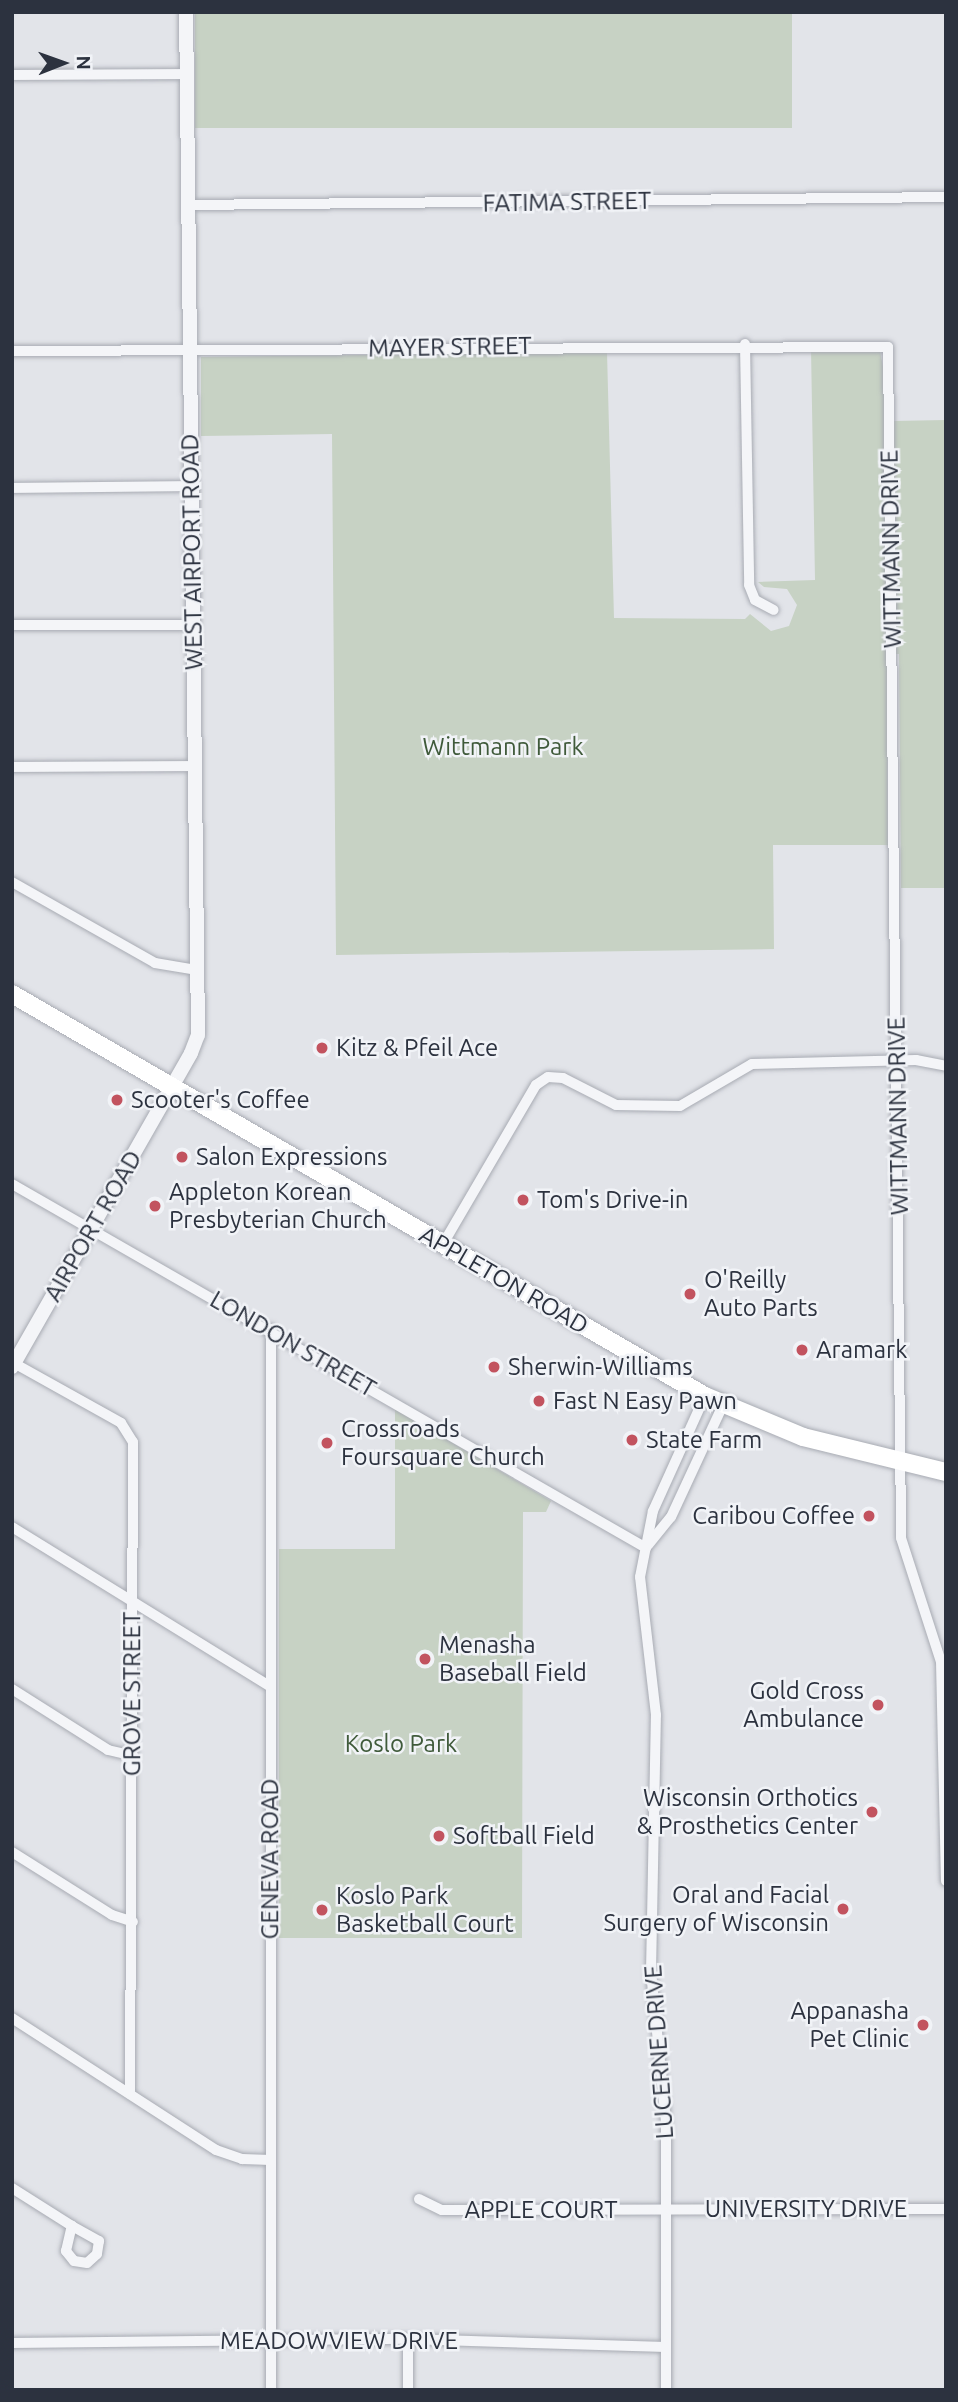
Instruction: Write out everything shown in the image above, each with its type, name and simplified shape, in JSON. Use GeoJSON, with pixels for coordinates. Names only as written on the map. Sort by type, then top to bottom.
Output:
{"type":"FeatureCollection","features":[{"type":"Feature","properties":{"kind":"main road","name":"APPLETON ROAD"},"geometry":{"type":"LineString","coordinates":[[12,995],[705,1396],[803,1437],[946,1472]]}},
{"type":"Feature","properties":{"kind":"street","name":"WEST AIRPORT ROAD"},"geometry":{"type":"LineString","coordinates":[[173,1086],[196,1044],[197,970],[186,12]]}},
{"type":"Feature","properties":{"kind":"street"},"geometry":{"type":"LineString","coordinates":[[14,75],[187,74]]}},
{"type":"Feature","properties":{"kind":"street","name":"FATIMA STREET"},"geometry":{"type":"LineString","coordinates":[[187,205],[946,197]]}},
{"type":"Feature","properties":{"kind":"street"},"geometry":{"type":"LineString","coordinates":[[746,344],[749,585],[755,600],[774,610]]}},
{"type":"Feature","properties":{"kind":"street","name":"MAYER STREET"},"geometry":{"type":"LineString","coordinates":[[12,351],[887,345]]}},
{"type":"Feature","properties":{"kind":"street","name":"WITTMANN DRIVE"},"geometry":{"type":"LineString","coordinates":[[887,345],[904,1555],[942,1662],[946,1881]]}},
{"type":"Feature","properties":{"kind":"street"},"geometry":{"type":"LineString","coordinates":[[12,488],[191,486]]}},
{"type":"Feature","properties":{"kind":"street"},"geometry":{"type":"LineString","coordinates":[[12,625],[193,625]]}},
{"type":"Feature","properties":{"kind":"street"},"geometry":{"type":"LineString","coordinates":[[12,767],[195,766]]}},
{"type":"Feature","properties":{"kind":"street"},"geometry":{"type":"LineString","coordinates":[[12,882],[155,963],[197,970]]}},
{"type":"Feature","properties":{"kind":"street"},"geometry":{"type":"LineString","coordinates":[[443,1244],[536,1085],[548,1077],[563,1078],[616,1105],[680,1106],[752,1064],[897,1060],[946,1066]]}},
{"type":"Feature","properties":{"kind":"street","name":"AIRPORT ROAD"},"geometry":{"type":"LineString","coordinates":[[13,1364],[173,1086]]}},
{"type":"Feature","properties":{"kind":"street","name":"LONDON STREET"},"geometry":{"type":"LineString","coordinates":[[12,1184],[271,1329],[646,1548]]}},
{"type":"Feature","properties":{"kind":"street","name":"GENEVA ROAD"},"geometry":{"type":"LineString","coordinates":[[271,1329],[271,2390]]}},
{"type":"Feature","properties":{"kind":"street","name":"GROVE STREET"},"geometry":{"type":"LineString","coordinates":[[13,1364],[130,1431],[133,1756],[130,2094]]}},
{"type":"Feature","properties":{"kind":"street","name":"LUCERNE DRIVE"},"geometry":{"type":"LineString","coordinates":[[666,2390],[666,2122],[651,1972],[656,1715],[640,1577],[653,1511],[705,1396]]}},
{"type":"Feature","properties":{"kind":"street","name":"LUCERNE DRIVE"},"geometry":{"type":"LineString","coordinates":[[646,1548],[671,1517],[723,1405]]}},
{"type":"Feature","properties":{"kind":"street"},"geometry":{"type":"LineString","coordinates":[[12,1527],[131,1604],[269,1686]]}},
{"type":"Feature","properties":{"kind":"street"},"geometry":{"type":"LineString","coordinates":[[12,1689],[108,1750],[133,1756]]}},
{"type":"Feature","properties":{"kind":"street"},"geometry":{"type":"LineString","coordinates":[[12,1852],[112,1915],[132,1923]]}},
{"type":"Feature","properties":{"kind":"street"},"geometry":{"type":"LineString","coordinates":[[12,2018],[216,2150],[242,2159],[271,2160]]}},
{"type":"Feature","properties":{"kind":"street"},"geometry":{"type":"LineString","coordinates":[[12,2188],[72,2227]]}},
{"type":"Feature","properties":{"kind":"street","name":"APPLE COURT"},"geometry":{"type":"LineString","coordinates":[[419,2199],[442,2210],[666,2210]]}},
{"type":"Feature","properties":{"kind":"street","name":"UNIVERSITY DRIVE"},"geometry":{"type":"LineString","coordinates":[[666,2210],[946,2209]]}},
{"type":"Feature","properties":{"kind":"street"},"geometry":{"type":"LineString","coordinates":[[408,2339],[408,2390]]}},
{"type":"Feature","properties":{"kind":"street","name":"MEADOWVIEW DRIVE"},"geometry":{"type":"LineString","coordinates":[[12,2343],[408,2339],[666,2347]]}},
{"type":"Feature","properties":{"kind":"green space"},"geometry":{"type":"Polygon","coordinates":[[[195,12],[792,12],[792,128],[195,128],[195,12]]]}},
{"type":"Feature","properties":{"kind":"green space","name":"Wittmann Park"},"geometry":{"type":"Polygon","coordinates":[[[811,349],[880,351],[893,421],[946,420],[946,888],[901,888],[899,654],[887,654],[888,845],[773,845],[774,949],[336,955],[332,434],[201,436],[201,357],[607,352],[614,618],[745,619],[750,614],[771,631],[789,626],[797,605],[787,589],[764,587],[758,582],[815,580],[811,349]]]}},
{"type":"Feature","properties":{"kind":"green space","name":"Koslo Park"},"geometry":{"type":"Polygon","coordinates":[[[395,1409],[551,1501],[546,1512],[523,1512],[522,1938],[279,1938],[279,1549],[395,1549],[395,1409]]]}},
{"type":"Feature","properties":{"kind":"place","name":"Kitz & Pfeil Ace"},"geometry":{"type":"Point","coordinates":[322,1048]}},
{"type":"Feature","properties":{"kind":"place","name":"Scooter's Coffee"},"geometry":{"type":"Point","coordinates":[117,1100]}},
{"type":"Feature","properties":{"kind":"place","name":"Salon Expressions"},"geometry":{"type":"Point","coordinates":[182,1157]}},
{"type":"Feature","properties":{"kind":"place","name":"Tom's Drive-in"},"geometry":{"type":"Point","coordinates":[523,1200]}},
{"type":"Feature","properties":{"kind":"place","name":"Appleton Korean Presbyterian Church"},"geometry":{"type":"Point","coordinates":[155,1206]}},
{"type":"Feature","properties":{"kind":"place","name":"O'Reilly Auto Parts"},"geometry":{"type":"Point","coordinates":[690,1294]}},
{"type":"Feature","properties":{"kind":"place","name":"Aramark"},"geometry":{"type":"Point","coordinates":[802,1350]}},
{"type":"Feature","properties":{"kind":"place","name":"Sherwin-Williams"},"geometry":{"type":"Point","coordinates":[494,1367]}},
{"type":"Feature","properties":{"kind":"place","name":"Fast N Easy Pawn"},"geometry":{"type":"Point","coordinates":[539,1401]}},
{"type":"Feature","properties":{"kind":"place","name":"State Farm"},"geometry":{"type":"Point","coordinates":[632,1440]}},
{"type":"Feature","properties":{"kind":"place","name":"Crossroads Foursquare Church"},"geometry":{"type":"Point","coordinates":[327,1443]}},
{"type":"Feature","properties":{"kind":"place","name":"Caribou Coffee"},"geometry":{"type":"Point","coordinates":[869,1516]}},
{"type":"Feature","properties":{"kind":"place","name":"Menasha Baseball Field"},"geometry":{"type":"Point","coordinates":[425,1659]}},
{"type":"Feature","properties":{"kind":"place","name":"Gold Cross Ambulance"},"geometry":{"type":"Point","coordinates":[878,1705]}},
{"type":"Feature","properties":{"kind":"place","name":"Wisconsin Orthotics & Prosthetics Center"},"geometry":{"type":"Point","coordinates":[872,1812]}},
{"type":"Feature","properties":{"kind":"place","name":"Softball Field"},"geometry":{"type":"Point","coordinates":[439,1836]}},
{"type":"Feature","properties":{"kind":"place","name":"Oral and Facial Surgery of Wisconsin"},"geometry":{"type":"Point","coordinates":[843,1909]}},
{"type":"Feature","properties":{"kind":"place","name":"Koslo Park Basketball Court"},"geometry":{"type":"Point","coordinates":[322,1910]}},
{"type":"Feature","properties":{"kind":"place","name":"Appanasha Pet Clinic"},"geometry":{"type":"Point","coordinates":[923,2025]}}]}
